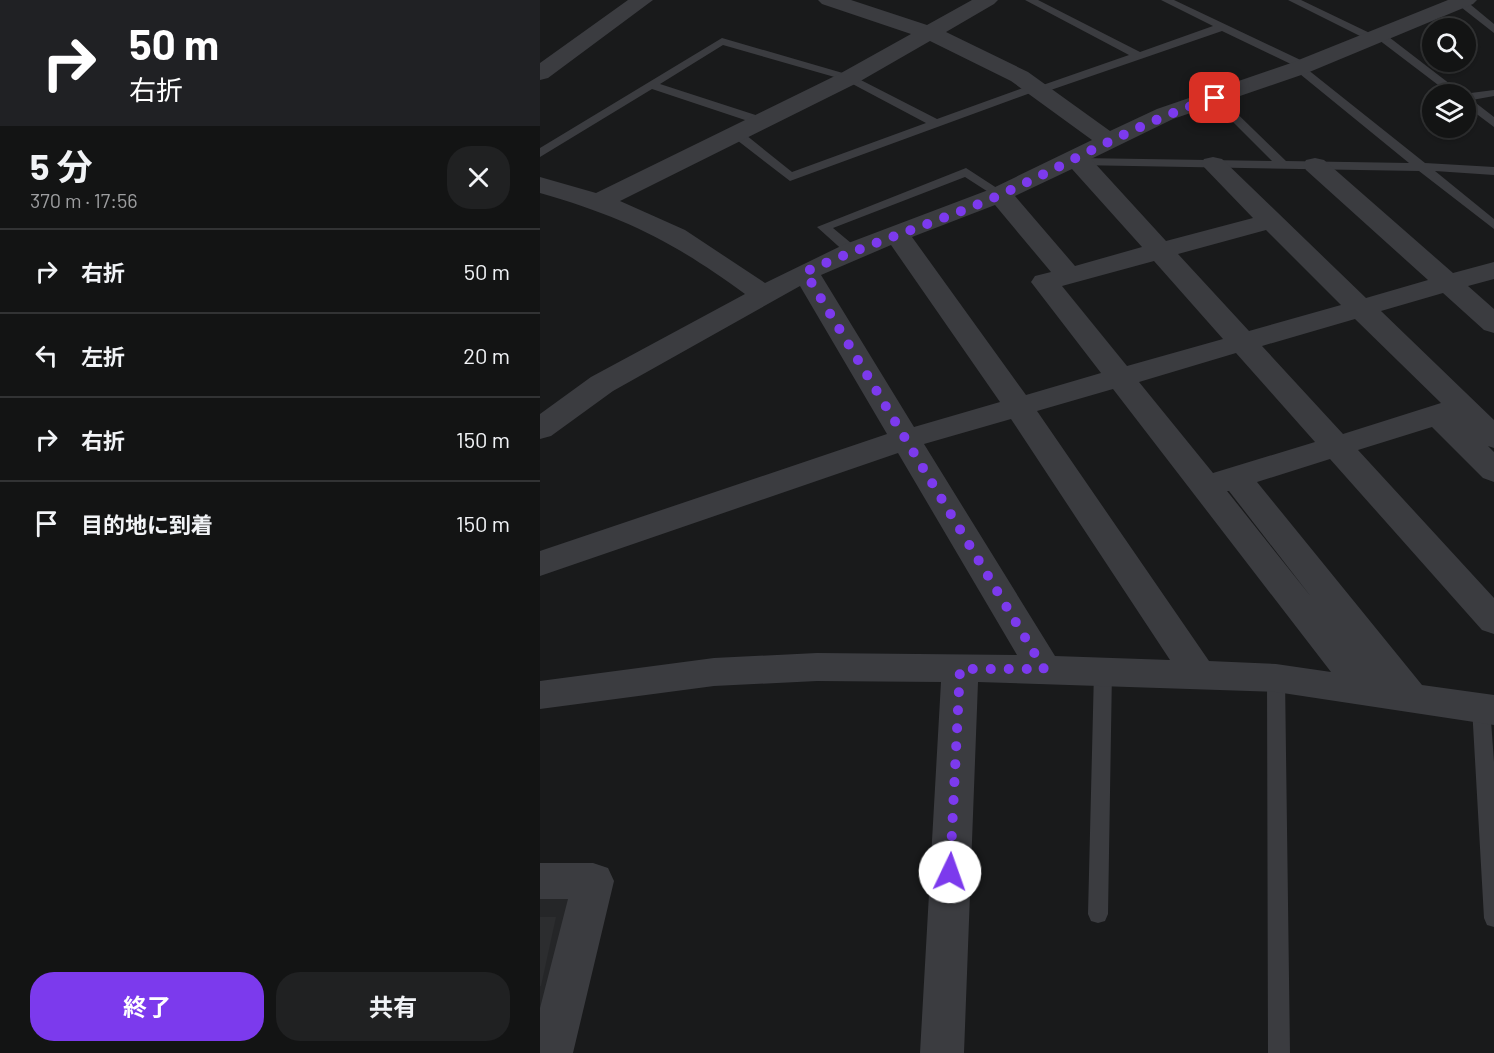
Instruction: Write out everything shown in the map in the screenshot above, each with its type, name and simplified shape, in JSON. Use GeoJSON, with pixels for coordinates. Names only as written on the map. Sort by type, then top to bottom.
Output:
{"type":"FeatureCollection","features":[{"type":"Feature","properties":{"kind":"street"},"geometry":{"type":"LineString","coordinates":[[540,73],[642,0]]}},
{"type":"Feature","properties":{"kind":"street"},"geometry":{"type":"LineString","coordinates":[[599,202],[849,78],[987,0]]}},
{"type":"Feature","properties":{"kind":"street"},"geometry":{"type":"LineString","coordinates":[[834,1],[928,34],[989,59],[1038,88],[1108,141]]}},
{"type":"Feature","properties":{"kind":"street"},"geometry":{"type":"LineString","coordinates":[[540,429],[602,384],[805,272],[852,251],[990,199],[1078,160],[1108,141],[1165,114],[1302,67],[1463,1]]}},
{"type":"Feature","properties":{"kind":"street"},"geometry":{"type":"LineString","coordinates":[[1078,160],[1494,621]]}},
{"type":"Feature","properties":{"kind":"street"},"geometry":{"type":"LineString","coordinates":[[1213,164],[1358,308],[1450,411],[1494,471]]}},
{"type":"Feature","properties":{"kind":"street"},"geometry":{"type":"LineString","coordinates":[[1315,165],[1494,324]]}},
{"type":"Feature","properties":{"kind":"street"},"geometry":{"type":"LineString","coordinates":[[540,185],[599,202],[660,227],[687,242],[763,294]]}},
{"type":"Feature","properties":{"kind":"street"},"geometry":{"type":"LineString","coordinates":[[990,199],[1056,278],[1118,378],[1220,482],[1410,697]]}},
{"type":"Feature","properties":{"kind":"street"},"geometry":{"type":"LineString","coordinates":[[1056,278],[1270,221]]}},
{"type":"Feature","properties":{"kind":"street"},"geometry":{"type":"LineString","coordinates":[[896,234],[1019,406],[1199,675]]}},
{"type":"Feature","properties":{"kind":"street"},"geometry":{"type":"LineString","coordinates":[[540,564],[906,439],[1494,270]]}},
{"type":"Feature","properties":{"kind":"street"},"geometry":{"type":"LineString","coordinates":[[805,272],[1044,669]]}},
{"type":"Feature","properties":{"kind":"street"},"geometry":{"type":"LineString","coordinates":[[1220,482],[1450,411],[1494,438]]}},
{"type":"Feature","properties":{"kind":"street"},"geometry":{"type":"LineString","coordinates":[[1220,482],[1366,691]]}},
{"type":"Feature","properties":{"kind":"street"},"geometry":{"type":"LineString","coordinates":[[540,695],[714,672],[817,668],[1044,669],[1276,678],[1488,708]]}},
{"type":"Feature","properties":{"kind":"street"},"geometry":{"type":"LineString","coordinates":[[942,1053],[960,669]]}},
{"type":"Feature","properties":{"kind":"street"},"geometry":{"type":"LineString","coordinates":[[540,881],[593,881],[552,1053]]}},
{"type":"Feature","properties":{"kind":"lane"},"geometry":{"type":"LineString","coordinates":[[1030,0],[1138,56]]}},
{"type":"Feature","properties":{"kind":"lane"},"geometry":{"type":"LineString","coordinates":[[1166,0],[1302,67],[1494,225]]}},
{"type":"Feature","properties":{"kind":"lane"},"geometry":{"type":"LineString","coordinates":[[1293,0],[1377,37],[1443,84]]}},
{"type":"Feature","properties":{"kind":"lane"},"geometry":{"type":"LineString","coordinates":[[1463,1],[1494,30]]}},
{"type":"Feature","properties":{"kind":"lane"},"geometry":{"type":"LineString","coordinates":[[737,134],[790,177],[1038,88],[1222,27]]}},
{"type":"Feature","properties":{"kind":"lane"},"geometry":{"type":"LineString","coordinates":[[540,153],[653,86],[722,41],[849,78],[937,124]]}},
{"type":"Feature","properties":{"kind":"lane"},"geometry":{"type":"LineString","coordinates":[[653,86],[761,122]]}},
{"type":"Feature","properties":{"kind":"lane"},"geometry":{"type":"LineString","coordinates":[[1476,97],[1494,93]]}},
{"type":"Feature","properties":{"kind":"lane"},"geometry":{"type":"LineString","coordinates":[[1215,98],[1283,165]]}},
{"type":"Feature","properties":{"kind":"lane"},"geometry":{"type":"LineString","coordinates":[[1476,108],[1494,123]]}},
{"type":"Feature","properties":{"kind":"lane"},"geometry":{"type":"LineString","coordinates":[[1078,160],[1423,167],[1494,171]]}},
{"type":"Feature","properties":{"kind":"lane"},"geometry":{"type":"LineString","coordinates":[[852,251],[825,227],[966,172],[990,199]]}},
{"type":"Feature","properties":{"kind":"lane"},"geometry":{"type":"LineString","coordinates":[[1098,914],[1103,671]]}},
{"type":"Feature","properties":{"kind":"lane"},"geometry":{"type":"LineString","coordinates":[[1276,678],[1279,1053]]}},
{"type":"Feature","properties":{"kind":"lane"},"geometry":{"type":"LineString","coordinates":[[1488,708],[1494,918]]}},
{"type":"Feature","properties":{"kind":"shaded area"},"geometry":{"type":"Polygon","coordinates":[[[540,897],[575,897],[540,1037],[540,897]]]}},
{"type":"Feature","properties":{"kind":"building"},"geometry":{"type":"Polygon","coordinates":[[[540,917],[556,917],[541,986],[540,986],[540,917]]]}},
{"type":"Feature","properties":{"kind":"route"},"geometry":{"type":"LineString","coordinates":[[950,872],[960,669],[1044,669],[805,272],[852,251],[1000,194],[1165,114],[1215,98]]}}]}
